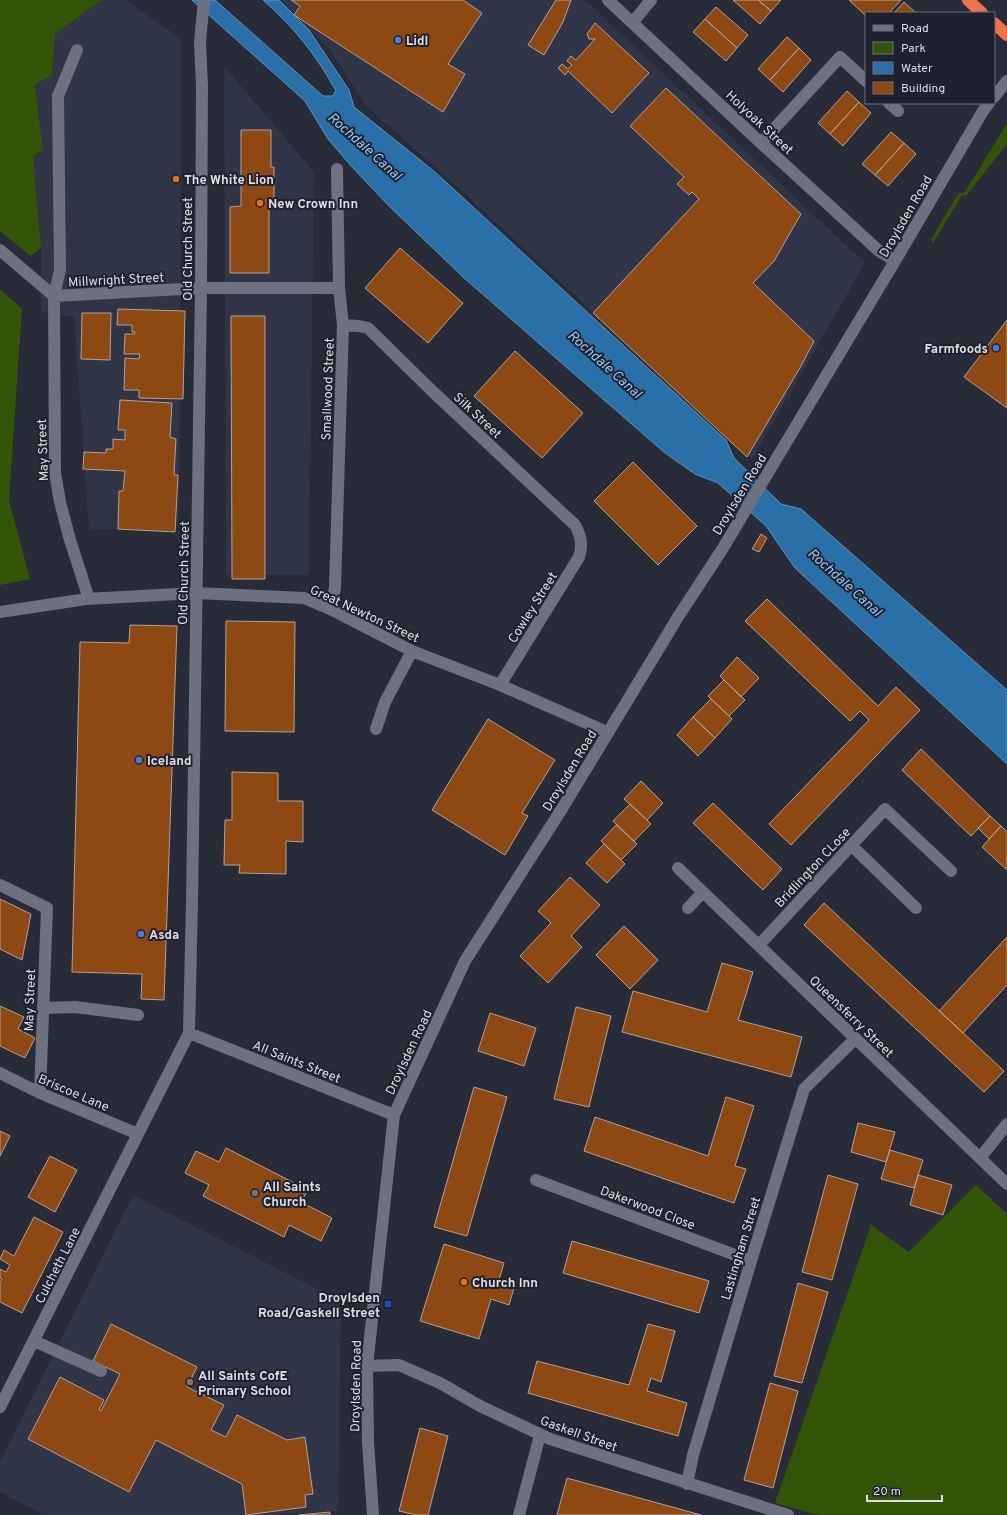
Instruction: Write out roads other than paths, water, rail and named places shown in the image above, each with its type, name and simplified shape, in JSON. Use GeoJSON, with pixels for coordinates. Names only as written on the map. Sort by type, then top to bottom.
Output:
{"type":"FeatureCollection","features":[{"type":"Feature","properties":{"kind":"highway"},"geometry":{"type":"LineString","coordinates":[[968,0],[981,12]]}},
{"type":"Feature","properties":{"kind":"highway"},"geometry":{"type":"LineString","coordinates":[[995,25],[1007,35]]}},
{"type":"Feature","properties":{"kind":"street","name":"Old Church Street"},"geometry":{"type":"LineString","coordinates":[[138,1134],[189,1033],[201,288],[202,86],[200,42],[204,0]]}},
{"type":"Feature","properties":{"kind":"street","name":"Holyoak Street"},"geometry":{"type":"LineString","coordinates":[[608,0],[879,251],[895,260]]}},
{"type":"Feature","properties":{"kind":"street"},"geometry":{"type":"LineString","coordinates":[[633,22],[651,0]]}},
{"type":"Feature","properties":{"kind":"street","name":"May Street"},"geometry":{"type":"LineString","coordinates":[[77,50],[58,96],[60,270],[54,296],[56,473],[60,502],[70,540],[89,599]]}},
{"type":"Feature","properties":{"kind":"street"},"geometry":{"type":"LineString","coordinates":[[761,143],[840,58],[865,81]]}},
{"type":"Feature","properties":{"kind":"street"},"geometry":{"type":"LineString","coordinates":[[995,96],[1007,81]]}},
{"type":"Feature","properties":{"kind":"street"},"geometry":{"type":"LineString","coordinates":[[890,104],[898,111]]}},
{"type":"Feature","properties":{"kind":"street","name":"Droylsden Road"},"geometry":{"type":"LineString","coordinates":[[373,1515],[368,1442],[367,1366],[394,1115],[465,961],[563,807],[607,732],[735,528],[988,104]]}},
{"type":"Feature","properties":{"kind":"street","name":"Smallwood Street"},"geometry":{"type":"LineString","coordinates":[[330,609],[335,588],[343,325],[339,288],[337,169]]}},
{"type":"Feature","properties":{"kind":"street","name":"Millwright Street"},"geometry":{"type":"LineString","coordinates":[[0,250],[54,296],[201,288],[339,288]]}},
{"type":"Feature","properties":{"kind":"street","name":"Silk Street"},"geometry":{"type":"LineString","coordinates":[[343,325],[368,328],[430,389],[575,525],[580,533],[582,542]]}},
{"type":"Feature","properties":{"kind":"street","name":"Cowley Street"},"geometry":{"type":"LineString","coordinates":[[500,685],[579,557],[582,542]]}},
{"type":"Feature","properties":{"kind":"street","name":"Great Newton Street"},"geometry":{"type":"LineString","coordinates":[[0,612],[89,599],[196,593],[304,598],[330,609],[412,651],[500,685],[607,732]]}},
{"type":"Feature","properties":{"kind":"street"},"geometry":{"type":"LineString","coordinates":[[376,729],[385,702],[412,651]]}},
{"type":"Feature","properties":{"kind":"street","name":"Bridlington CLose"},"geometry":{"type":"LineString","coordinates":[[759,945],[885,809],[951,870]]}},
{"type":"Feature","properties":{"kind":"street"},"geometry":{"type":"LineString","coordinates":[[852,846],[916,908]]}},
{"type":"Feature","properties":{"kind":"street","name":"Queensferry Street"},"geometry":{"type":"LineString","coordinates":[[678,868],[1007,1184]]}},
{"type":"Feature","properties":{"kind":"street","name":"May Street"},"geometry":{"type":"LineString","coordinates":[[0,886],[47,908],[40,1093]]}},
{"type":"Feature","properties":{"kind":"street"},"geometry":{"type":"LineString","coordinates":[[688,908],[702,892]]}},
{"type":"Feature","properties":{"kind":"street"},"geometry":{"type":"LineString","coordinates":[[43,1008],[75,1007],[138,1015]]}},
{"type":"Feature","properties":{"kind":"street","name":"All Saints Street"},"geometry":{"type":"LineString","coordinates":[[189,1033],[394,1115]]}},
{"type":"Feature","properties":{"kind":"street","name":"Lastingham Street"},"geometry":{"type":"LineString","coordinates":[[687,1484],[694,1455],[751,1261],[804,1089],[855,1039]]}},
{"type":"Feature","properties":{"kind":"street","name":"Briscoe Lane"},"geometry":{"type":"LineString","coordinates":[[0,1073],[40,1093],[138,1134]]}},
{"type":"Feature","properties":{"kind":"street"},"geometry":{"type":"LineString","coordinates":[[980,1158],[1007,1124]]}},
{"type":"Feature","properties":{"kind":"street","name":"Culcheth Lane"},"geometry":{"type":"LineString","coordinates":[[0,1407],[138,1134]]}},
{"type":"Feature","properties":{"kind":"street","name":"Dakerwood Close"},"geometry":{"type":"LineString","coordinates":[[536,1180],[751,1261]]}},
{"type":"Feature","properties":{"kind":"street"},"geometry":{"type":"LineString","coordinates":[[34,1341],[101,1371]]}},
{"type":"Feature","properties":{"kind":"street","name":"Gaskell Street"},"geometry":{"type":"LineString","coordinates":[[367,1366],[399,1365],[440,1383],[480,1406],[550,1439],[788,1515]]}},
{"type":"Feature","properties":{"kind":"street"},"geometry":{"type":"LineString","coordinates":[[519,1515],[540,1435]]}},
{"type":"Feature","properties":{"kind":"water","name":"Rochdale Canal"},"geometry":{"type":"Polygon","coordinates":[[[192,0],[215,0],[323,96],[332,96],[336,91],[329,78],[304,42],[263,0],[279,0],[309,30],[349,90],[354,107],[435,172],[726,440],[734,458],[781,504],[801,509],[1007,690],[1007,764],[795,568],[766,526],[718,483],[695,474],[665,453],[464,278],[389,206],[353,168],[328,139],[305,101],[192,0]]]}},
{"type":"Feature","properties":{"kind":"place","name":"Lidl"},"geometry":{"type":"Point","coordinates":[398,40]}},
{"type":"Feature","properties":{"kind":"place","name":"The White Lion"},"geometry":{"type":"Point","coordinates":[176,179]}},
{"type":"Feature","properties":{"kind":"place","name":"New Crown Inn"},"geometry":{"type":"Point","coordinates":[260,203]}},
{"type":"Feature","properties":{"kind":"place","name":"Farmfoods"},"geometry":{"type":"Point","coordinates":[996,348]}},
{"type":"Feature","properties":{"kind":"place","name":"Iceland"},"geometry":{"type":"Point","coordinates":[139,760]}},
{"type":"Feature","properties":{"kind":"place","name":"Asda"},"geometry":{"type":"Point","coordinates":[141,934]}},
{"type":"Feature","properties":{"kind":"place","name":"All Saints Church"},"geometry":{"type":"Point","coordinates":[255,1193]}},
{"type":"Feature","properties":{"kind":"place","name":"Church Inn"},"geometry":{"type":"Point","coordinates":[464,1282]}},
{"type":"Feature","properties":{"kind":"place","name":"Droylsden Road/Gaskell Street"},"geometry":{"type":"Point","coordinates":[388,1304]}},
{"type":"Feature","properties":{"kind":"place","name":"All Saints CofE Primary School"},"geometry":{"type":"Point","coordinates":[190,1382]}}]}
